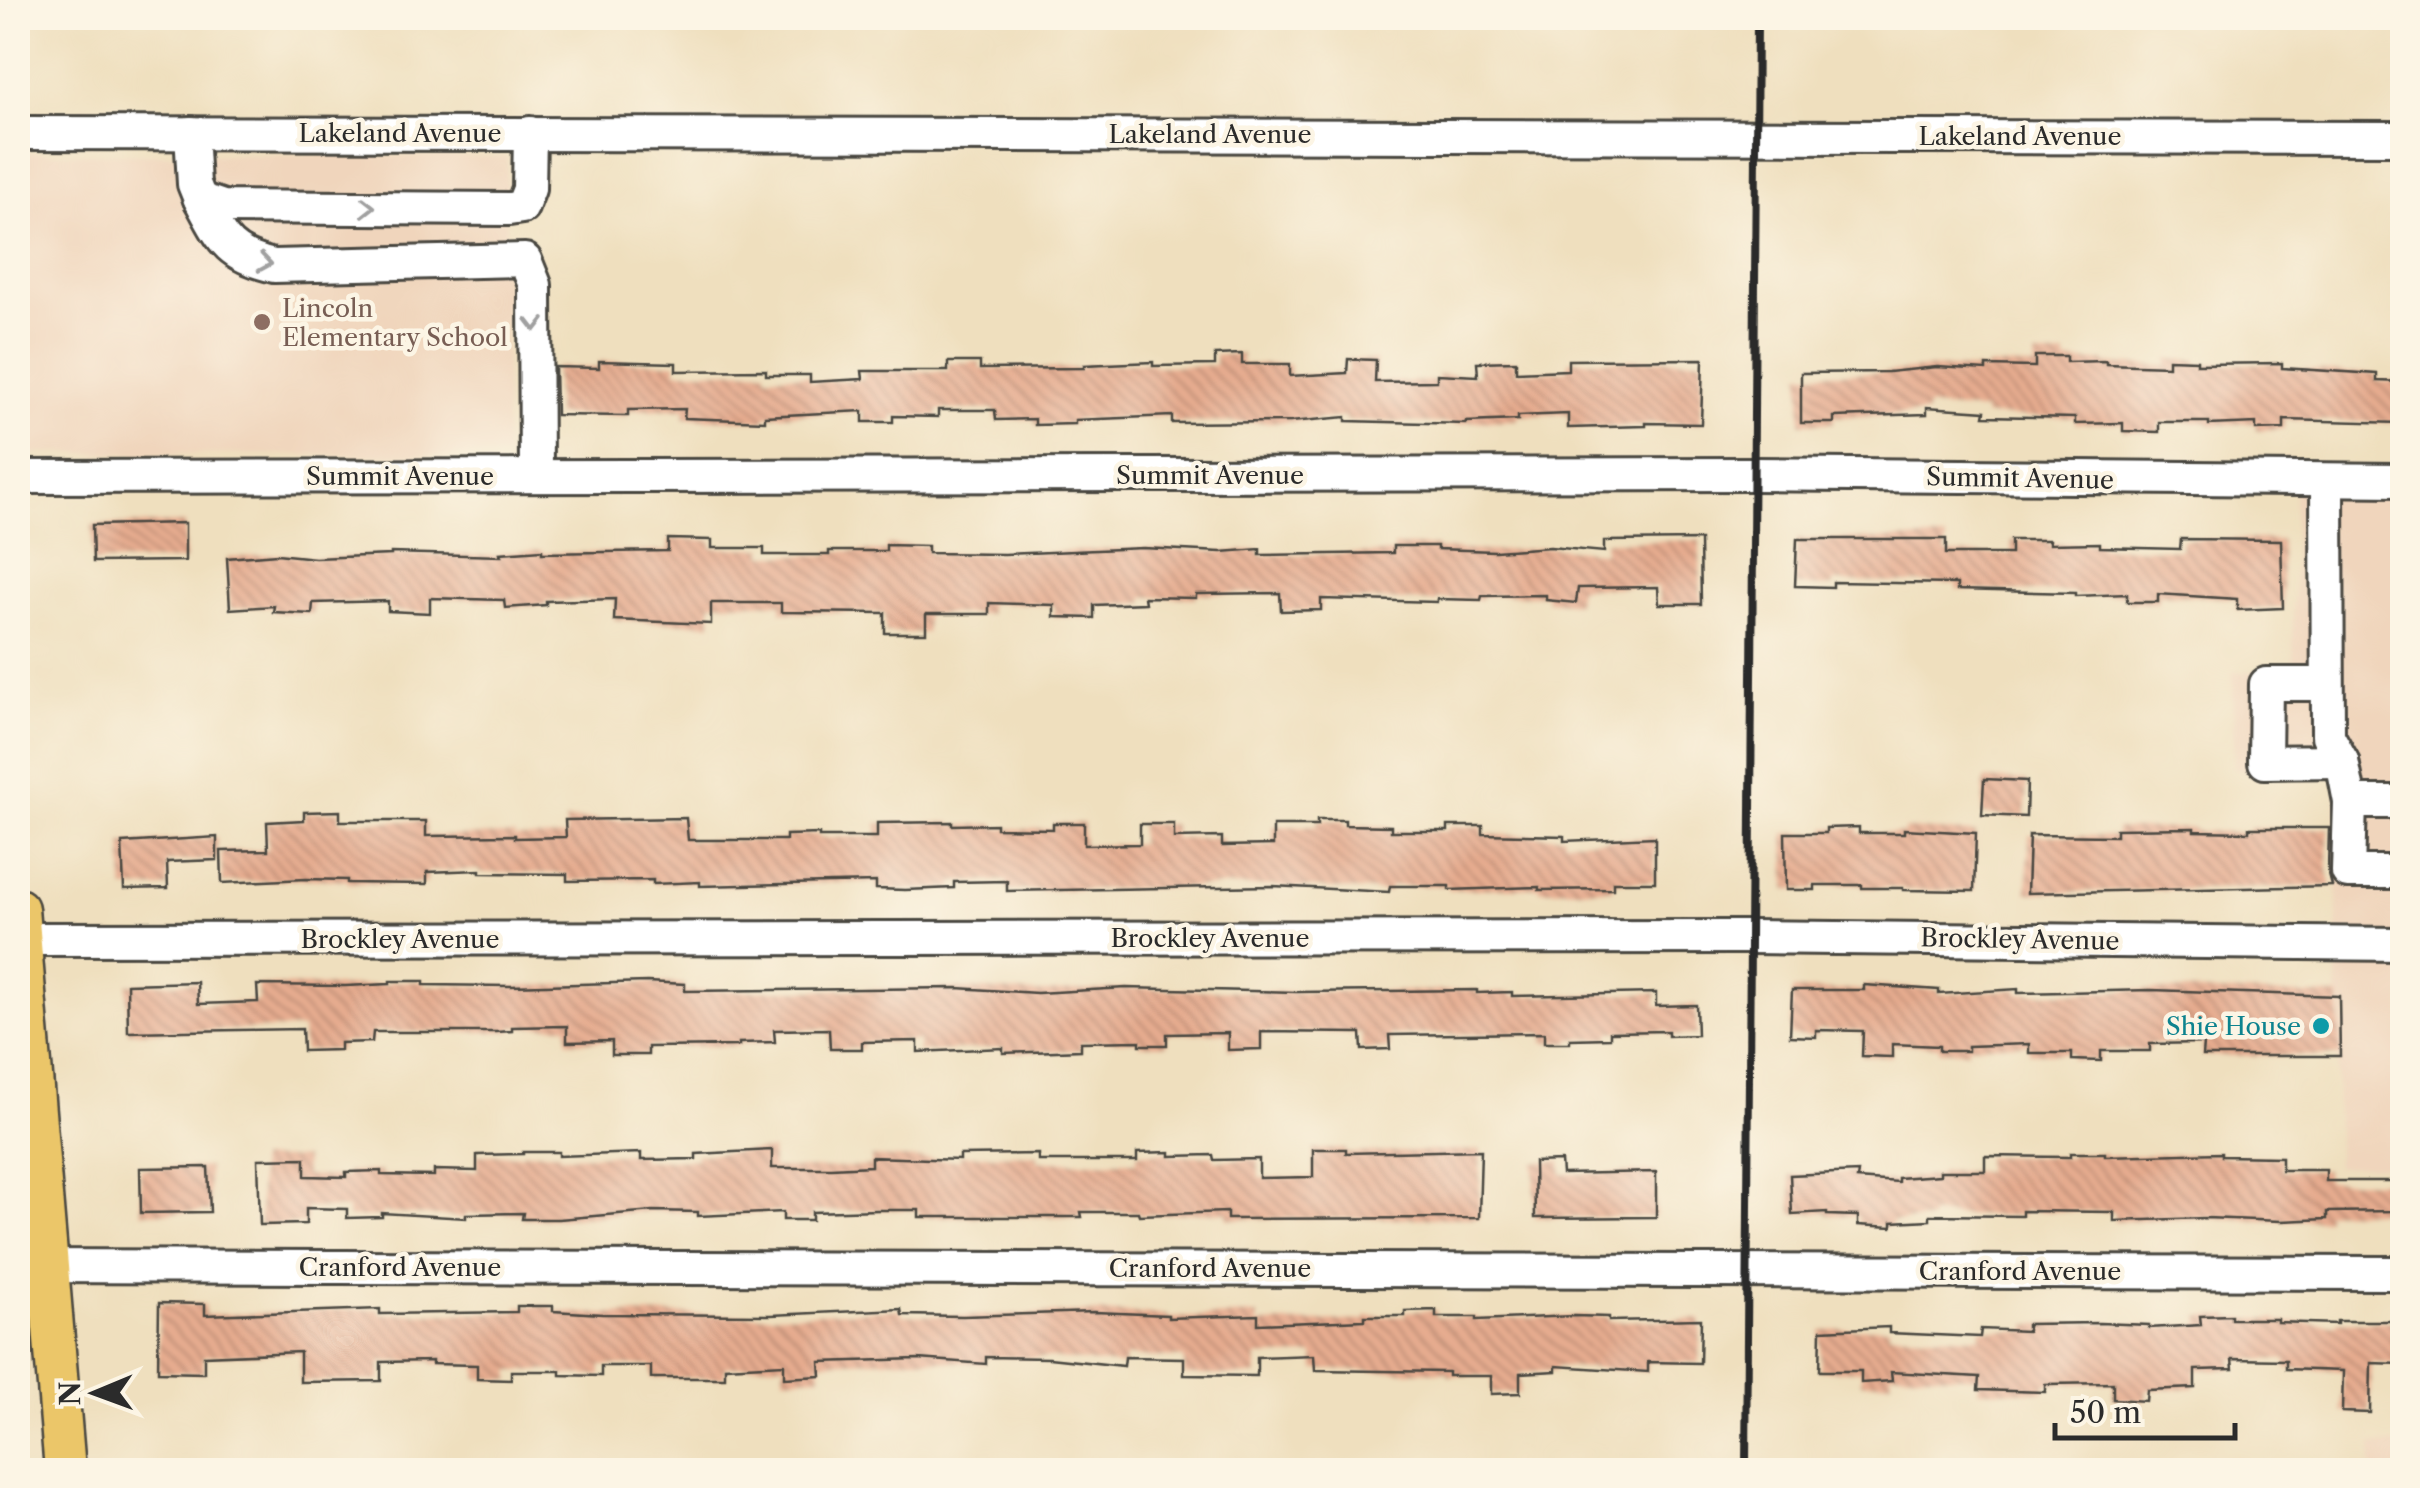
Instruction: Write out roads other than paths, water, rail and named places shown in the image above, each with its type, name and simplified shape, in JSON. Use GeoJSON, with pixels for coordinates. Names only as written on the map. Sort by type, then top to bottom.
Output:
{"type":"FeatureCollection","features":[{"type":"Feature","properties":{"kind":"main road"},"geometry":{"type":"LineString","coordinates":[[18,929],[33,1266],[65,1470]]}},
{"type":"Feature","properties":{"kind":"street","name":"Lakeland Avenue"},"geometry":{"type":"LineString","coordinates":[[18,132],[2402,138]]}},
{"type":"Feature","properties":{"kind":"street"},"geometry":{"type":"LineString","coordinates":[[191,133],[194,184],[200,200],[225,245],[246,260],[274,266],[524,260],[535,285],[536,476]]}},
{"type":"Feature","properties":{"kind":"street"},"geometry":{"type":"LineString","coordinates":[[200,200],[223,208],[522,207],[528,188],[530,133]]}},
{"type":"Feature","properties":{"kind":"street"},"geometry":{"type":"LineString","coordinates":[[499,260],[511,250],[509,208]]}},
{"type":"Feature","properties":{"kind":"street","name":"Summit Avenue"},"geometry":{"type":"LineString","coordinates":[[18,477],[1753,474],[2402,480]]}},
{"type":"Feature","properties":{"kind":"street"},"geometry":{"type":"LineString","coordinates":[[2327,481],[2328,736],[2342,762],[2350,802],[2348,872],[2402,872]]}},
{"type":"Feature","properties":{"kind":"street"},"geometry":{"type":"LineString","coordinates":[[2328,684],[2266,684],[2265,762],[2342,762]]}},
{"type":"Feature","properties":{"kind":"street"},"geometry":{"type":"LineString","coordinates":[[2350,802],[2402,802]]}},
{"type":"Feature","properties":{"kind":"street","name":"Brockley Avenue"},"geometry":{"type":"LineString","coordinates":[[18,929],[1769,937],[2402,944]]}},
{"type":"Feature","properties":{"kind":"street","name":"Cranford Avenue"},"geometry":{"type":"LineString","coordinates":[[33,1266],[2402,1273]]}},
{"type":"Feature","properties":{"kind":"railway"},"geometry":{"type":"LineString","coordinates":[[1746,1470],[1757,18]]}},
{"type":"Feature","properties":{"kind":"place","name":"Lincoln Elementary School"},"geometry":{"type":"Point","coordinates":[262,322]}},
{"type":"Feature","properties":{"kind":"place","name":"Shie House"},"geometry":{"type":"Point","coordinates":[2321,1026]}}]}
